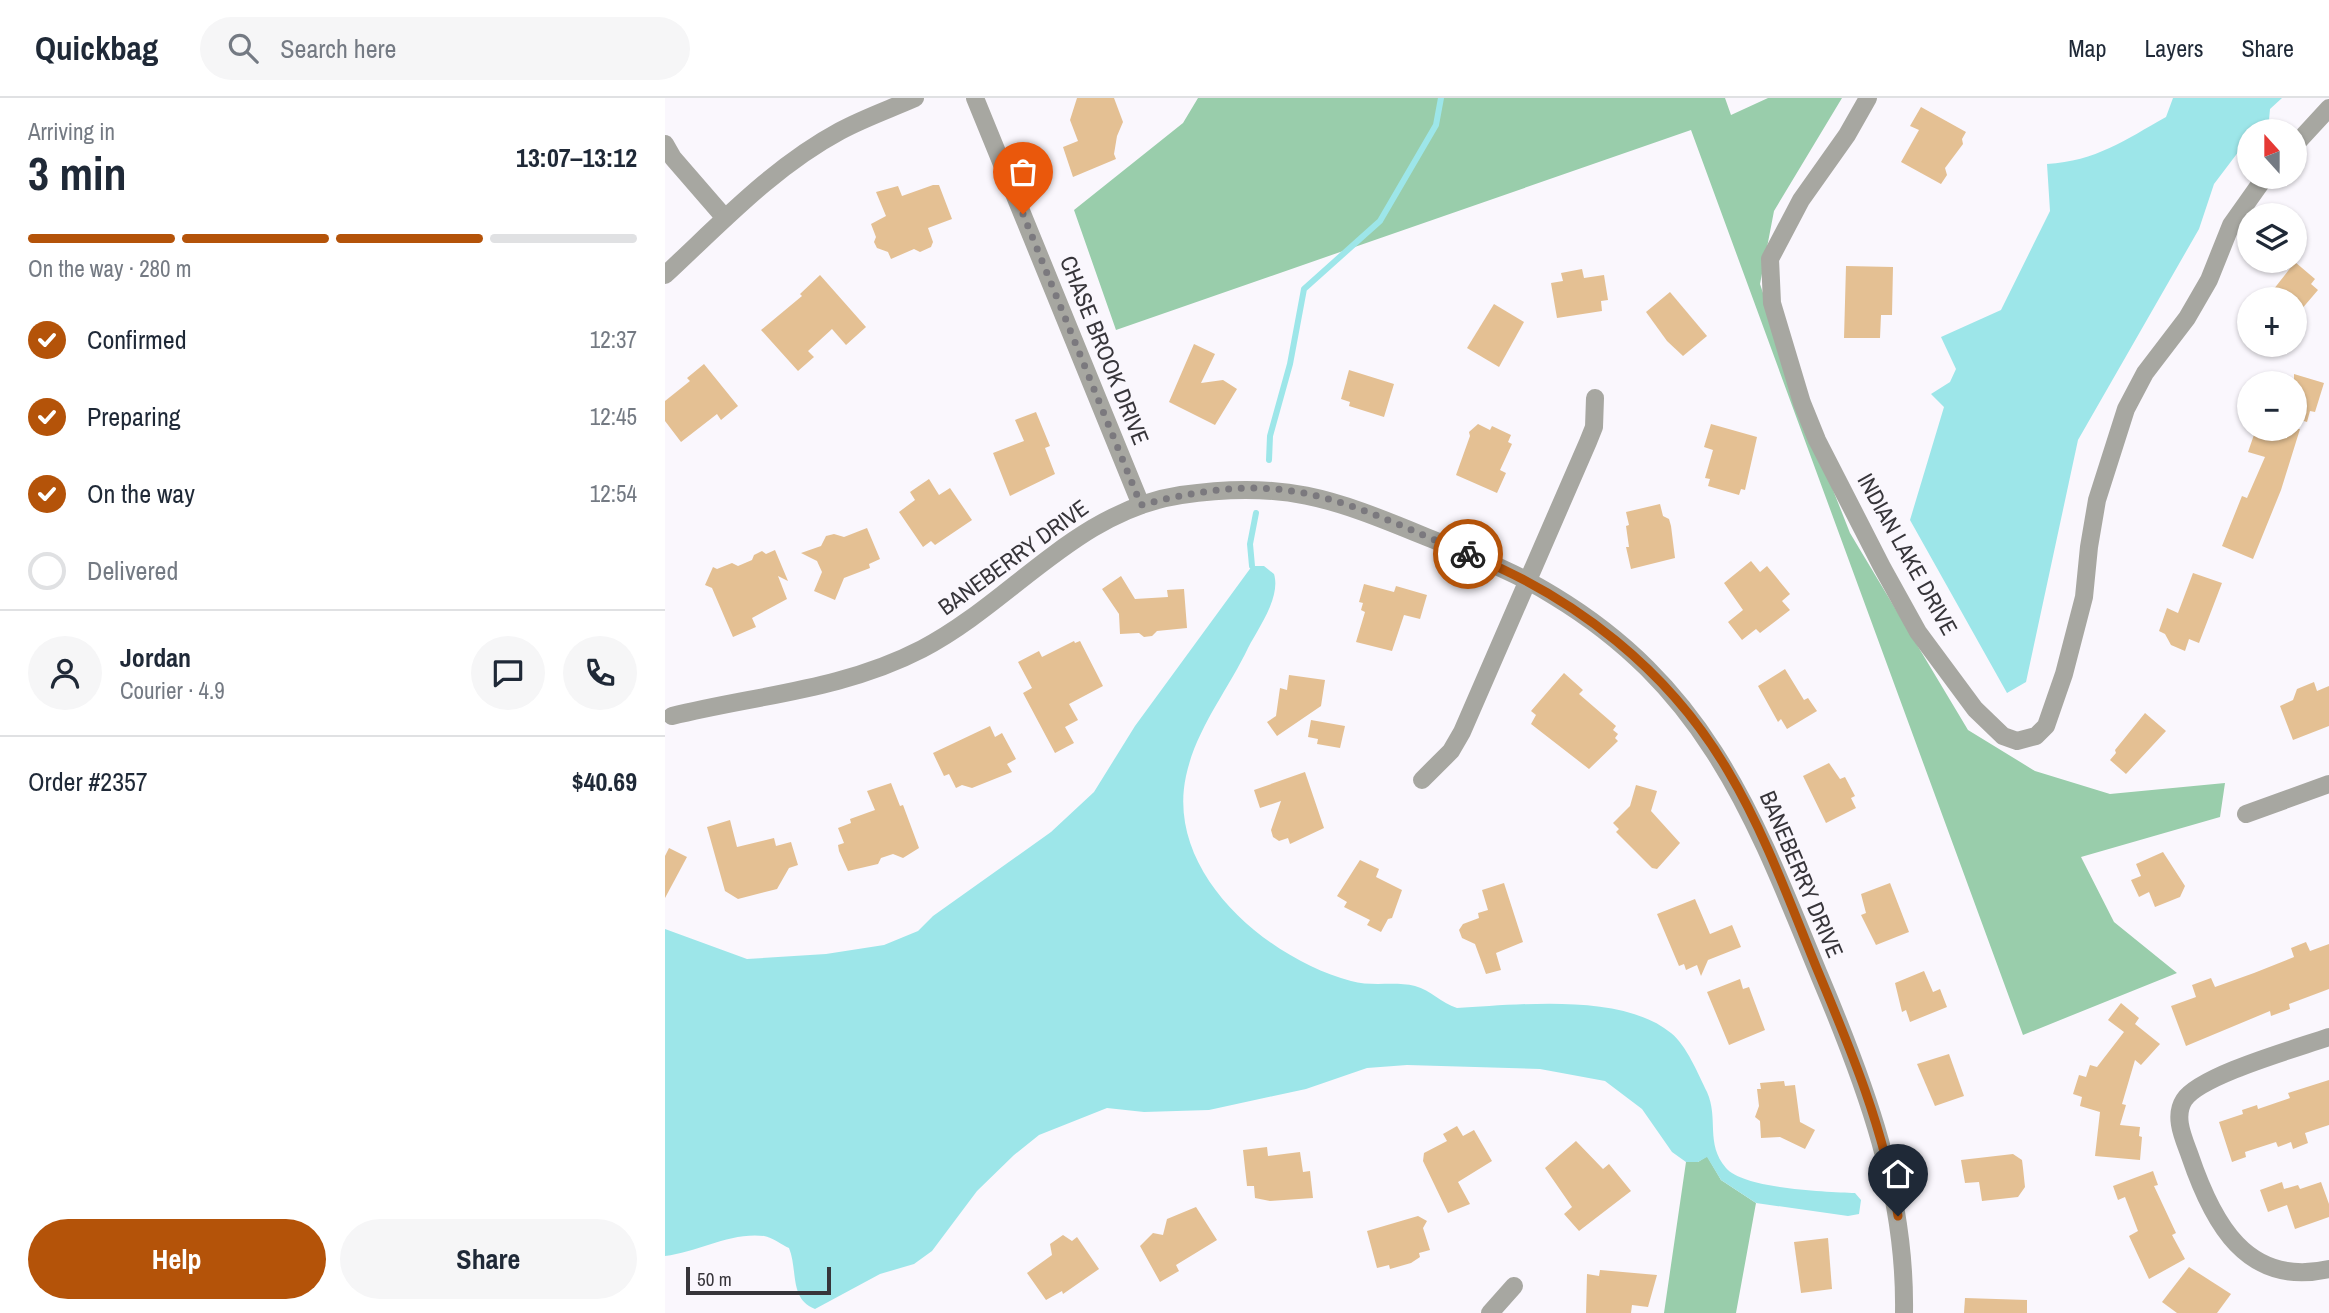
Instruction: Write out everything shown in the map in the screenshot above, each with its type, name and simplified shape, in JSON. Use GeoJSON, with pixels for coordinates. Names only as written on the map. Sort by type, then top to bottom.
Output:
{"type":"FeatureCollection","features":[{"type":"Feature","properties":{"kind":"street"},"geometry":{"type":"LineString","coordinates":[[665,275],[777,173],[812,148],[841,130],[915,98]]}},
{"type":"Feature","properties":{"kind":"street","name":"CHASE BROOK DRIVE"},"geometry":{"type":"LineString","coordinates":[[975,98],[1141,505]]}},
{"type":"Feature","properties":{"kind":"street","name":"INDIAN LAKE DRIVE"},"geometry":{"type":"LineString","coordinates":[[1868,98],[1847,135],[1801,201],[1770,259],[1772,303],[1802,403],[1818,440],[1918,632],[1975,709],[2003,736],[2017,741],[2036,736],[2046,726],[2064,674],[2084,597],[2097,500],[2126,409],[2145,373],[2187,318],[2209,280],[2231,225],[2256,189]]}},
{"type":"Feature","properties":{"kind":"street"},"geometry":{"type":"LineString","coordinates":[[2307,131],[2329,108]]}},
{"type":"Feature","properties":{"kind":"street"},"geometry":{"type":"LineString","coordinates":[[665,144],[680,167],[725,218]]}},
{"type":"Feature","properties":{"kind":"street"},"geometry":{"type":"LineString","coordinates":[[1422,780],[1451,751],[1462,732],[1594,427],[1595,398]]}},
{"type":"Feature","properties":{"kind":"street","name":"BANEBERRY DRIVE"},"geometry":{"type":"LineString","coordinates":[[672,716],[822,687],[896,662],[966,623],[1090,529],[1141,505],[1176,496],[1229,489],[1304,493],[1390,522],[1529,581],[1591,620],[1662,684],[1714,748],[1742,796],[1860,1073],[1882,1142],[1898,1216],[1904,1313]]}},
{"type":"Feature","properties":{"kind":"street"},"geometry":{"type":"LineString","coordinates":[[2246,814],[2329,784]]}},
{"type":"Feature","properties":{"kind":"street"},"geometry":{"type":"LineString","coordinates":[[2329,1037],[2200,1085],[2184,1100],[2180,1118],[2204,1199],[2213,1216],[2235,1244],[2265,1264],[2290,1271],[2312,1273],[2329,1269]]}},
{"type":"Feature","properties":{"kind":"street"},"geometry":{"type":"LineString","coordinates":[[1490,1313],[1514,1286]]}},
{"type":"Feature","properties":{"kind":"green space"},"geometry":{"type":"Polygon","coordinates":[[[1198,98],[1725,98],[1731,115],[1768,98],[1842,98],[1774,211],[1760,284],[1805,419],[1850,533],[1968,730],[2035,771],[2110,794],[2225,783],[2220,817],[2081,857],[2114,922],[2177,973],[2023,1035],[1691,130],[1116,330],[1074,210],[1183,123],[1198,98]]]}},
{"type":"Feature","properties":{"kind":"green space"},"geometry":{"type":"Polygon","coordinates":[[[1707,1156],[1721,1180],[1756,1203],[1736,1313],[1664,1313],[1686,1162],[1698,1162],[1707,1156]]]}},
{"type":"Feature","properties":{"kind":"water"},"geometry":{"type":"Polygon","coordinates":[[[2173,98],[2282,98],[2270,109],[2269,119],[2237,119],[2237,154],[2214,184],[2199,229],[2078,440],[2026,682],[2007,693],[1910,520],[1944,407],[1931,394],[1950,382],[1956,369],[1941,337],[2001,310],[2050,211],[2047,164],[2095,154],[2166,117],[2173,98]]]}},
{"type":"Feature","properties":{"kind":"water"},"geometry":{"type":"Polygon","coordinates":[[[1252,566],[1264,566],[1274,574],[1272,602],[1197,742],[1186,776],[1184,812],[1191,846],[1207,878],[1229,907],[1257,932],[1287,953],[1319,970],[1351,981],[1415,986],[1457,1008],[1568,1004],[1625,1011],[1650,1020],[1677,1039],[1696,1069],[1710,1102],[1716,1149],[1726,1168],[1750,1181],[1767,1185],[1855,1193],[1861,1200],[1859,1214],[1848,1216],[1756,1203],[1721,1180],[1707,1157],[1698,1162],[1686,1162],[1672,1152],[1642,1109],[1605,1081],[1540,1069],[1407,1065],[1367,1068],[1306,1089],[1209,1110],[1144,1112],[1107,1108],[1039,1135],[977,1191],[932,1251],[914,1264],[880,1274],[815,1309],[801,1298],[798,1291],[789,1248],[767,1237],[739,1237],[665,1256],[665,929],[747,959],[826,954],[884,945],[918,931],[933,916],[1051,832],[1094,792],[1135,726],[1252,566]]]}},
{"type":"Feature","properties":{"kind":"building"},"geometry":{"type":"Polygon","coordinates":[[[1077,98],[1114,98],[1123,122],[1117,136],[1114,154],[1116,159],[1073,177],[1063,147],[1078,141],[1070,120],[1077,98]]]}},
{"type":"Feature","properties":{"kind":"building"},"geometry":{"type":"Polygon","coordinates":[[[1921,107],[1966,132],[1962,139],[1963,144],[1945,168],[1947,175],[1941,184],[1901,162],[1919,130],[1910,126],[1921,107]]]}},
{"type":"Feature","properties":{"kind":"building"},"geometry":{"type":"Polygon","coordinates":[[[939,185],[952,219],[928,228],[933,242],[931,247],[920,252],[914,249],[891,259],[888,252],[877,248],[874,242],[876,237],[871,224],[886,216],[876,192],[898,186],[902,196],[939,185]]]}},
{"type":"Feature","properties":{"kind":"building"},"geometry":{"type":"Polygon","coordinates":[[[1846,266],[1893,267],[1892,315],[1881,315],[1880,338],[1844,338],[1846,266]]]}},
{"type":"Feature","properties":{"kind":"building"},"geometry":{"type":"Polygon","coordinates":[[[1582,269],[1584,278],[1604,275],[1608,300],[1601,301],[1602,311],[1557,318],[1551,283],[1563,281],[1561,273],[1582,269]]]}},
{"type":"Feature","properties":{"kind":"building"},"geometry":{"type":"Polygon","coordinates":[[[2307,272],[2315,279],[2311,284],[2318,290],[2307,303],[2307,287],[2275,287],[2286,273],[2307,272]]]}},
{"type":"Feature","properties":{"kind":"building"},"geometry":{"type":"Polygon","coordinates":[[[820,275],[866,327],[846,345],[832,329],[808,351],[814,357],[798,371],[761,330],[802,296],[800,294],[820,275]]]}},
{"type":"Feature","properties":{"kind":"building"},"geometry":{"type":"Polygon","coordinates":[[[1670,292],[1707,336],[1683,356],[1667,341],[1646,312],[1670,292]]]}},
{"type":"Feature","properties":{"kind":"building"},"geometry":{"type":"Polygon","coordinates":[[[1494,304],[1524,322],[1499,367],[1467,348],[1494,304]]]}},
{"type":"Feature","properties":{"kind":"building"},"geometry":{"type":"Polygon","coordinates":[[[1194,344],[1215,354],[1201,383],[1223,380],[1237,389],[1215,425],[1169,402],[1194,344]]]}},
{"type":"Feature","properties":{"kind":"building"},"geometry":{"type":"Polygon","coordinates":[[[704,364],[738,406],[721,420],[717,414],[681,442],[665,421],[665,401],[690,381],[687,378],[704,364]]]}},
{"type":"Feature","properties":{"kind":"building"},"geometry":{"type":"Polygon","coordinates":[[[1349,370],[1394,384],[1384,417],[1349,406],[1350,402],[1341,399],[1349,370]]]}},
{"type":"Feature","properties":{"kind":"building"},"geometry":{"type":"Polygon","coordinates":[[[2307,378],[2324,383],[2315,412],[2310,411],[2307,422],[2307,378]]]}},
{"type":"Feature","properties":{"kind":"building"},"geometry":{"type":"Polygon","coordinates":[[[1036,412],[1050,446],[1045,448],[1055,474],[1010,496],[993,453],[1024,441],[1015,420],[1036,412]]]}},
{"type":"Feature","properties":{"kind":"building"},"geometry":{"type":"Polygon","coordinates":[[[1478,424],[1490,430],[1492,426],[1511,435],[1508,442],[1512,444],[1500,470],[1506,473],[1497,493],[1456,475],[1470,436],[1469,432],[1478,424]]]}},
{"type":"Feature","properties":{"kind":"building"},"geometry":{"type":"Polygon","coordinates":[[[1711,424],[1757,437],[1745,490],[1741,489],[1739,495],[1708,486],[1710,479],[1705,478],[1713,450],[1704,447],[1711,424]]]}},
{"type":"Feature","properties":{"kind":"building"},"geometry":{"type":"Polygon","coordinates":[[[2252,441],[2296,441],[2281,490],[2253,559],[2222,546],[2242,496],[2247,498],[2265,457],[2248,452],[2252,441]]]}},
{"type":"Feature","properties":{"kind":"building"},"geometry":{"type":"Polygon","coordinates":[[[929,479],[939,495],[950,488],[972,520],[935,545],[931,541],[923,547],[899,512],[915,500],[910,492],[929,479]]]}},
{"type":"Feature","properties":{"kind":"building"},"geometry":{"type":"Polygon","coordinates":[[[1660,504],[1663,516],[1669,519],[1671,526],[1675,558],[1631,569],[1626,547],[1629,547],[1626,526],[1629,525],[1626,512],[1660,504]]]}},
{"type":"Feature","properties":{"kind":"building"},"geometry":{"type":"Polygon","coordinates":[[[867,528],[880,559],[869,564],[870,568],[844,578],[835,600],[814,591],[822,572],[817,561],[801,553],[821,546],[826,536],[834,534],[844,537],[867,528]]]}},
{"type":"Feature","properties":{"kind":"building"},"geometry":{"type":"Polygon","coordinates":[[[775,550],[788,581],[778,576],[787,599],[752,618],[756,627],[733,637],[712,588],[705,585],[713,567],[717,569],[732,563],[738,566],[752,560],[754,555],[762,551],[766,554],[775,550]]]}},
{"type":"Feature","properties":{"kind":"building"},"geometry":{"type":"Polygon","coordinates":[[[1751,561],[1760,572],[1767,566],[1790,594],[1782,601],[1790,610],[1760,633],[1756,629],[1742,640],[1728,622],[1743,610],[1724,583],[1751,561]]]}},
{"type":"Feature","properties":{"kind":"building"},"geometry":{"type":"Polygon","coordinates":[[[2193,573],[2222,583],[2199,643],[2189,639],[2185,651],[2171,645],[2165,634],[2159,631],[2167,608],[2178,613],[2193,573]]]}},
{"type":"Feature","properties":{"kind":"building"},"geometry":{"type":"Polygon","coordinates":[[[1121,576],[1135,599],[1168,597],[1167,590],[1184,589],[1187,628],[1157,631],[1152,636],[1144,637],[1139,633],[1120,634],[1119,614],[1102,589],[1121,576]]]}},
{"type":"Feature","properties":{"kind":"building"},"geometry":{"type":"Polygon","coordinates":[[[1364,584],[1394,592],[1396,586],[1427,595],[1420,619],[1404,615],[1392,651],[1356,642],[1365,612],[1361,610],[1363,603],[1359,602],[1364,584]]]}},
{"type":"Feature","properties":{"kind":"building"},"geometry":{"type":"Polygon","coordinates":[[[1074,641],[1080,641],[1103,686],[1069,704],[1078,720],[1065,727],[1074,743],[1055,753],[1023,693],[1032,688],[1018,662],[1039,651],[1042,657],[1074,641]]]}},
{"type":"Feature","properties":{"kind":"building"},"geometry":{"type":"Polygon","coordinates":[[[1785,669],[1804,700],[1808,698],[1817,711],[1787,729],[1781,719],[1778,722],[1758,686],[1785,669]]]}},
{"type":"Feature","properties":{"kind":"building"},"geometry":{"type":"Polygon","coordinates":[[[1564,673],[1583,690],[1579,694],[1616,726],[1613,730],[1618,734],[1615,738],[1618,741],[1589,769],[1531,724],[1536,715],[1531,711],[1564,673]]]}},
{"type":"Feature","properties":{"kind":"building"},"geometry":{"type":"Polygon","coordinates":[[[1289,675],[1325,680],[1321,706],[1277,736],[1267,722],[1276,716],[1280,688],[1287,690],[1289,675]]]}},
{"type":"Feature","properties":{"kind":"building"},"geometry":{"type":"Polygon","coordinates":[[[2314,682],[2317,691],[2329,686],[2329,726],[2293,740],[2280,706],[2293,700],[2297,689],[2314,682]]]}},
{"type":"Feature","properties":{"kind":"building"},"geometry":{"type":"Polygon","coordinates":[[[2145,713],[2166,731],[2126,774],[2110,760],[2145,713]]]}},
{"type":"Feature","properties":{"kind":"building"},"geometry":{"type":"Polygon","coordinates":[[[1311,720],[1345,726],[1340,748],[1317,744],[1318,739],[1308,737],[1311,720]]]}},
{"type":"Feature","properties":{"kind":"building"},"geometry":{"type":"Polygon","coordinates":[[[990,726],[995,737],[1002,733],[1016,759],[1007,764],[1012,772],[972,788],[962,785],[956,788],[949,774],[944,776],[933,753],[990,726]]]}},
{"type":"Feature","properties":{"kind":"building"},"geometry":{"type":"Polygon","coordinates":[[[1829,763],[1840,779],[1845,777],[1855,796],[1851,798],[1856,808],[1826,823],[1803,776],[1829,763]]]}},
{"type":"Feature","properties":{"kind":"building"},"geometry":{"type":"Polygon","coordinates":[[[1305,772],[1324,828],[1290,844],[1288,838],[1279,841],[1273,837],[1271,830],[1281,801],[1260,808],[1254,790],[1305,772]]]}},
{"type":"Feature","properties":{"kind":"building"},"geometry":{"type":"Polygon","coordinates":[[[891,783],[900,806],[903,805],[919,848],[903,858],[893,854],[881,858],[878,864],[848,871],[839,851],[838,845],[844,843],[838,828],[851,823],[850,819],[875,810],[867,791],[891,783]]]}},
{"type":"Feature","properties":{"kind":"building"},"geometry":{"type":"Polygon","coordinates":[[[1636,785],[1657,791],[1651,811],[1680,843],[1657,869],[1652,868],[1616,832],[1619,829],[1613,823],[1630,806],[1636,785]]]}},
{"type":"Feature","properties":{"kind":"building"},"geometry":{"type":"Polygon","coordinates":[[[730,820],[737,847],[774,838],[776,846],[791,842],[798,865],[789,868],[777,889],[738,899],[725,891],[707,827],[730,820]]]}},
{"type":"Feature","properties":{"kind":"building"},"geometry":{"type":"Polygon","coordinates":[[[669,848],[687,857],[665,898],[665,856],[669,848]]]}},
{"type":"Feature","properties":{"kind":"building"},"geometry":{"type":"Polygon","coordinates":[[[2163,852],[2185,886],[2180,897],[2155,907],[2149,892],[2139,897],[2131,880],[2141,876],[2136,864],[2163,852]]]}},
{"type":"Feature","properties":{"kind":"building"},"geometry":{"type":"Polygon","coordinates":[[[1360,860],[1379,869],[1376,877],[1402,890],[1392,918],[1388,919],[1381,932],[1367,925],[1370,920],[1344,907],[1347,902],[1337,896],[1360,860]]]}},
{"type":"Feature","properties":{"kind":"building"},"geometry":{"type":"Polygon","coordinates":[[[1504,883],[1523,942],[1496,953],[1501,970],[1486,974],[1475,944],[1462,938],[1459,930],[1463,924],[1479,918],[1478,913],[1488,910],[1482,890],[1504,883]]]}},
{"type":"Feature","properties":{"kind":"building"},"geometry":{"type":"Polygon","coordinates":[[[1890,883],[1909,932],[1876,945],[1861,915],[1866,913],[1861,894],[1890,883]]]}},
{"type":"Feature","properties":{"kind":"building"},"geometry":{"type":"Polygon","coordinates":[[[1695,899],[1710,934],[1732,925],[1741,947],[1708,960],[1701,976],[1697,965],[1686,970],[1684,964],[1679,966],[1657,914],[1695,899]]]}},
{"type":"Feature","properties":{"kind":"building"},"geometry":{"type":"Polygon","coordinates":[[[2306,942],[2310,951],[2329,944],[2329,989],[2289,1004],[2290,1009],[2271,1016],[2270,1011],[2186,1046],[2171,1006],[2196,997],[2192,985],[2211,978],[2215,987],[2254,973],[2294,957],[2291,948],[2306,942]]]}},
{"type":"Feature","properties":{"kind":"building"},"geometry":{"type":"Polygon","coordinates":[[[1924,971],[1933,992],[1940,989],[1947,1007],[1910,1022],[1906,1010],[1902,1012],[1895,983],[1924,971]]]}},
{"type":"Feature","properties":{"kind":"building"},"geometry":{"type":"Polygon","coordinates":[[[1740,979],[1743,989],[1749,987],[1765,1030],[1729,1045],[1707,992],[1740,979]]]}},
{"type":"Feature","properties":{"kind":"building"},"geometry":{"type":"Polygon","coordinates":[[[2121,1003],[2139,1018],[2135,1024],[2160,1044],[2141,1065],[2135,1060],[2122,1104],[2126,1105],[2120,1125],[2140,1127],[2140,1160],[2095,1156],[2100,1112],[2080,1106],[2082,1097],[2073,1094],[2079,1075],[2086,1077],[2090,1065],[2097,1067],[2124,1032],[2108,1020],[2121,1003]]]}},
{"type":"Feature","properties":{"kind":"building"},"geometry":{"type":"Polygon","coordinates":[[[1949,1054],[1964,1096],[1935,1106],[1917,1064],[1949,1054]]]}},
{"type":"Feature","properties":{"kind":"building"},"geometry":{"type":"Polygon","coordinates":[[[2329,1080],[2329,1125],[2305,1133],[2308,1143],[2293,1149],[2291,1142],[2278,1147],[2276,1142],[2245,1152],[2246,1157],[2232,1162],[2219,1122],[2243,1114],[2242,1110],[2257,1105],[2258,1109],[2290,1098],[2288,1093],[2329,1080]]]}},
{"type":"Feature","properties":{"kind":"building"},"geometry":{"type":"Polygon","coordinates":[[[1784,1081],[1785,1086],[1795,1085],[1800,1122],[1815,1130],[1805,1149],[1780,1137],[1761,1138],[1760,1121],[1755,1117],[1759,1106],[1757,1089],[1761,1089],[1760,1083],[1784,1081]]]}},
{"type":"Feature","properties":{"kind":"building"},"geometry":{"type":"Polygon","coordinates":[[[1457,1126],[1463,1136],[1474,1130],[1492,1161],[1458,1182],[1470,1204],[1448,1213],[1423,1161],[1424,1153],[1447,1141],[1443,1134],[1457,1126]]]}},
{"type":"Feature","properties":{"kind":"building"},"geometry":{"type":"Polygon","coordinates":[[[1576,1141],[1603,1169],[1609,1164],[1631,1191],[1579,1231],[1564,1214],[1572,1207],[1545,1168],[1576,1141]]]}},
{"type":"Feature","properties":{"kind":"building"},"geometry":{"type":"Polygon","coordinates":[[[1267,1147],[1268,1156],[1300,1152],[1303,1172],[1310,1171],[1313,1198],[1270,1201],[1255,1198],[1254,1186],[1247,1186],[1243,1150],[1267,1147]]]}},
{"type":"Feature","properties":{"kind":"building"},"geometry":{"type":"Polygon","coordinates":[[[2013,1154],[2022,1160],[2025,1187],[2018,1197],[1982,1201],[1979,1182],[1965,1183],[1961,1160],[2013,1154]]]}},
{"type":"Feature","properties":{"kind":"building"},"geometry":{"type":"Polygon","coordinates":[[[2153,1171],[2158,1185],[2154,1186],[2176,1233],[2172,1235],[2185,1259],[2149,1279],[2129,1236],[2138,1231],[2125,1197],[2118,1200],[2113,1186],[2153,1171]]]}},
{"type":"Feature","properties":{"kind":"building"},"geometry":{"type":"Polygon","coordinates":[[[2282,1182],[2284,1189],[2298,1185],[2300,1189],[2321,1182],[2329,1204],[2329,1217],[2295,1229],[2287,1205],[2268,1212],[2260,1190],[2282,1182]]]}},
{"type":"Feature","properties":{"kind":"building"},"geometry":{"type":"Polygon","coordinates":[[[1196,1207],[1217,1240],[1176,1265],[1179,1271],[1160,1282],[1140,1246],[1153,1233],[1163,1235],[1167,1219],[1196,1207]]]}},
{"type":"Feature","properties":{"kind":"building"},"geometry":{"type":"Polygon","coordinates":[[[1418,1216],[1427,1221],[1423,1228],[1430,1250],[1419,1253],[1420,1257],[1411,1263],[1390,1269],[1389,1265],[1377,1268],[1367,1231],[1418,1216]]]}},
{"type":"Feature","properties":{"kind":"building"},"geometry":{"type":"Polygon","coordinates":[[[1063,1235],[1072,1241],[1077,1237],[1099,1269],[1063,1294],[1062,1291],[1046,1300],[1027,1273],[1052,1255],[1050,1244],[1063,1235]]]}},
{"type":"Feature","properties":{"kind":"building"},"geometry":{"type":"Polygon","coordinates":[[[1828,1238],[1832,1289],[1801,1293],[1794,1242],[1828,1238]]]}},
{"type":"Feature","properties":{"kind":"building"},"geometry":{"type":"Polygon","coordinates":[[[2189,1267],[2231,1294],[2217,1313],[2177,1313],[2162,1302],[2189,1267]]]}},
{"type":"Feature","properties":{"kind":"building"},"geometry":{"type":"Polygon","coordinates":[[[1600,1270],[1657,1275],[1648,1307],[1632,1305],[1631,1313],[1586,1313],[1587,1274],[1599,1276],[1600,1270]]]}},
{"type":"Feature","properties":{"kind":"building"},"geometry":{"type":"Polygon","coordinates":[[[1965,1298],[2027,1300],[2027,1313],[1964,1313],[1965,1298]]]}},
{"type":"Feature","properties":{"kind":"waterway"},"geometry":{"type":"LineString","coordinates":[[1269,460],[1270,436],[1290,364],[1304,289],[1380,221],[1436,125],[1441,98]]}},
{"type":"Feature","properties":{"kind":"waterway"},"geometry":{"type":"LineString","coordinates":[[1252,566],[1250,544],[1256,513]]}},
{"type":"Feature","properties":{"kind":"way so far"},"geometry":{"type":"LineString","coordinates":[[1023,214],[1141,505],[1176,496],[1229,489],[1304,493],[1390,522],[1468,554]]}},
{"type":"Feature","properties":{"kind":"route"},"geometry":{"type":"LineString","coordinates":[[1468,554],[1556,596],[1605,631],[1662,684],[1692,718],[1729,771],[1767,848],[1860,1073],[1892,1177],[1898,1216]]}}]}
